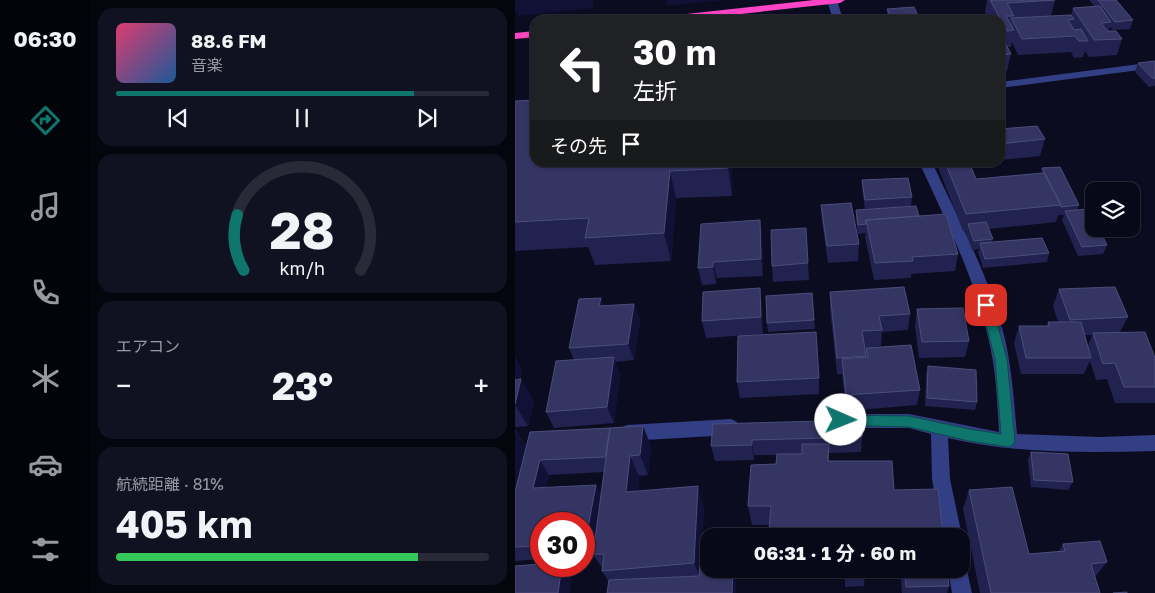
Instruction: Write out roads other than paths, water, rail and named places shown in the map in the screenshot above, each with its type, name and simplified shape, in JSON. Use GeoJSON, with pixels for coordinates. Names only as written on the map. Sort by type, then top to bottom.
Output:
{"type":"FeatureCollection","features":[{"type":"Feature","properties":{"kind":"highway"},"geometry":{"type":"LineString","coordinates":[[703,15],[835,0]]}},
{"type":"Feature","properties":{"kind":"highway"},"geometry":{"type":"LineString","coordinates":[[515,36],[530,34]]}},
{"type":"Feature","properties":{"kind":"street"},"geometry":{"type":"LineString","coordinates":[[835,0],[838,15]]}},
{"type":"Feature","properties":{"kind":"street"},"geometry":{"type":"LineString","coordinates":[[1005,84],[1155,65]]}},
{"type":"Feature","properties":{"kind":"street"},"geometry":{"type":"LineString","coordinates":[[927,167],[979,286],[993,324],[1001,359],[1009,441]]}},
{"type":"Feature","properties":{"kind":"street"},"geometry":{"type":"LineString","coordinates":[[821,422],[909,422],[969,435],[1009,441],[1100,445],[1155,443]]}},
{"type":"Feature","properties":{"kind":"street"},"geometry":{"type":"LineString","coordinates":[[609,434],[744,426]]}},
{"type":"Feature","properties":{"kind":"street"},"geometry":{"type":"LineString","coordinates":[[939,427],[941,479],[950,528]]}},
{"type":"Feature","properties":{"kind":"street"},"geometry":{"type":"LineString","coordinates":[[959,578],[962,593]]}}]}
